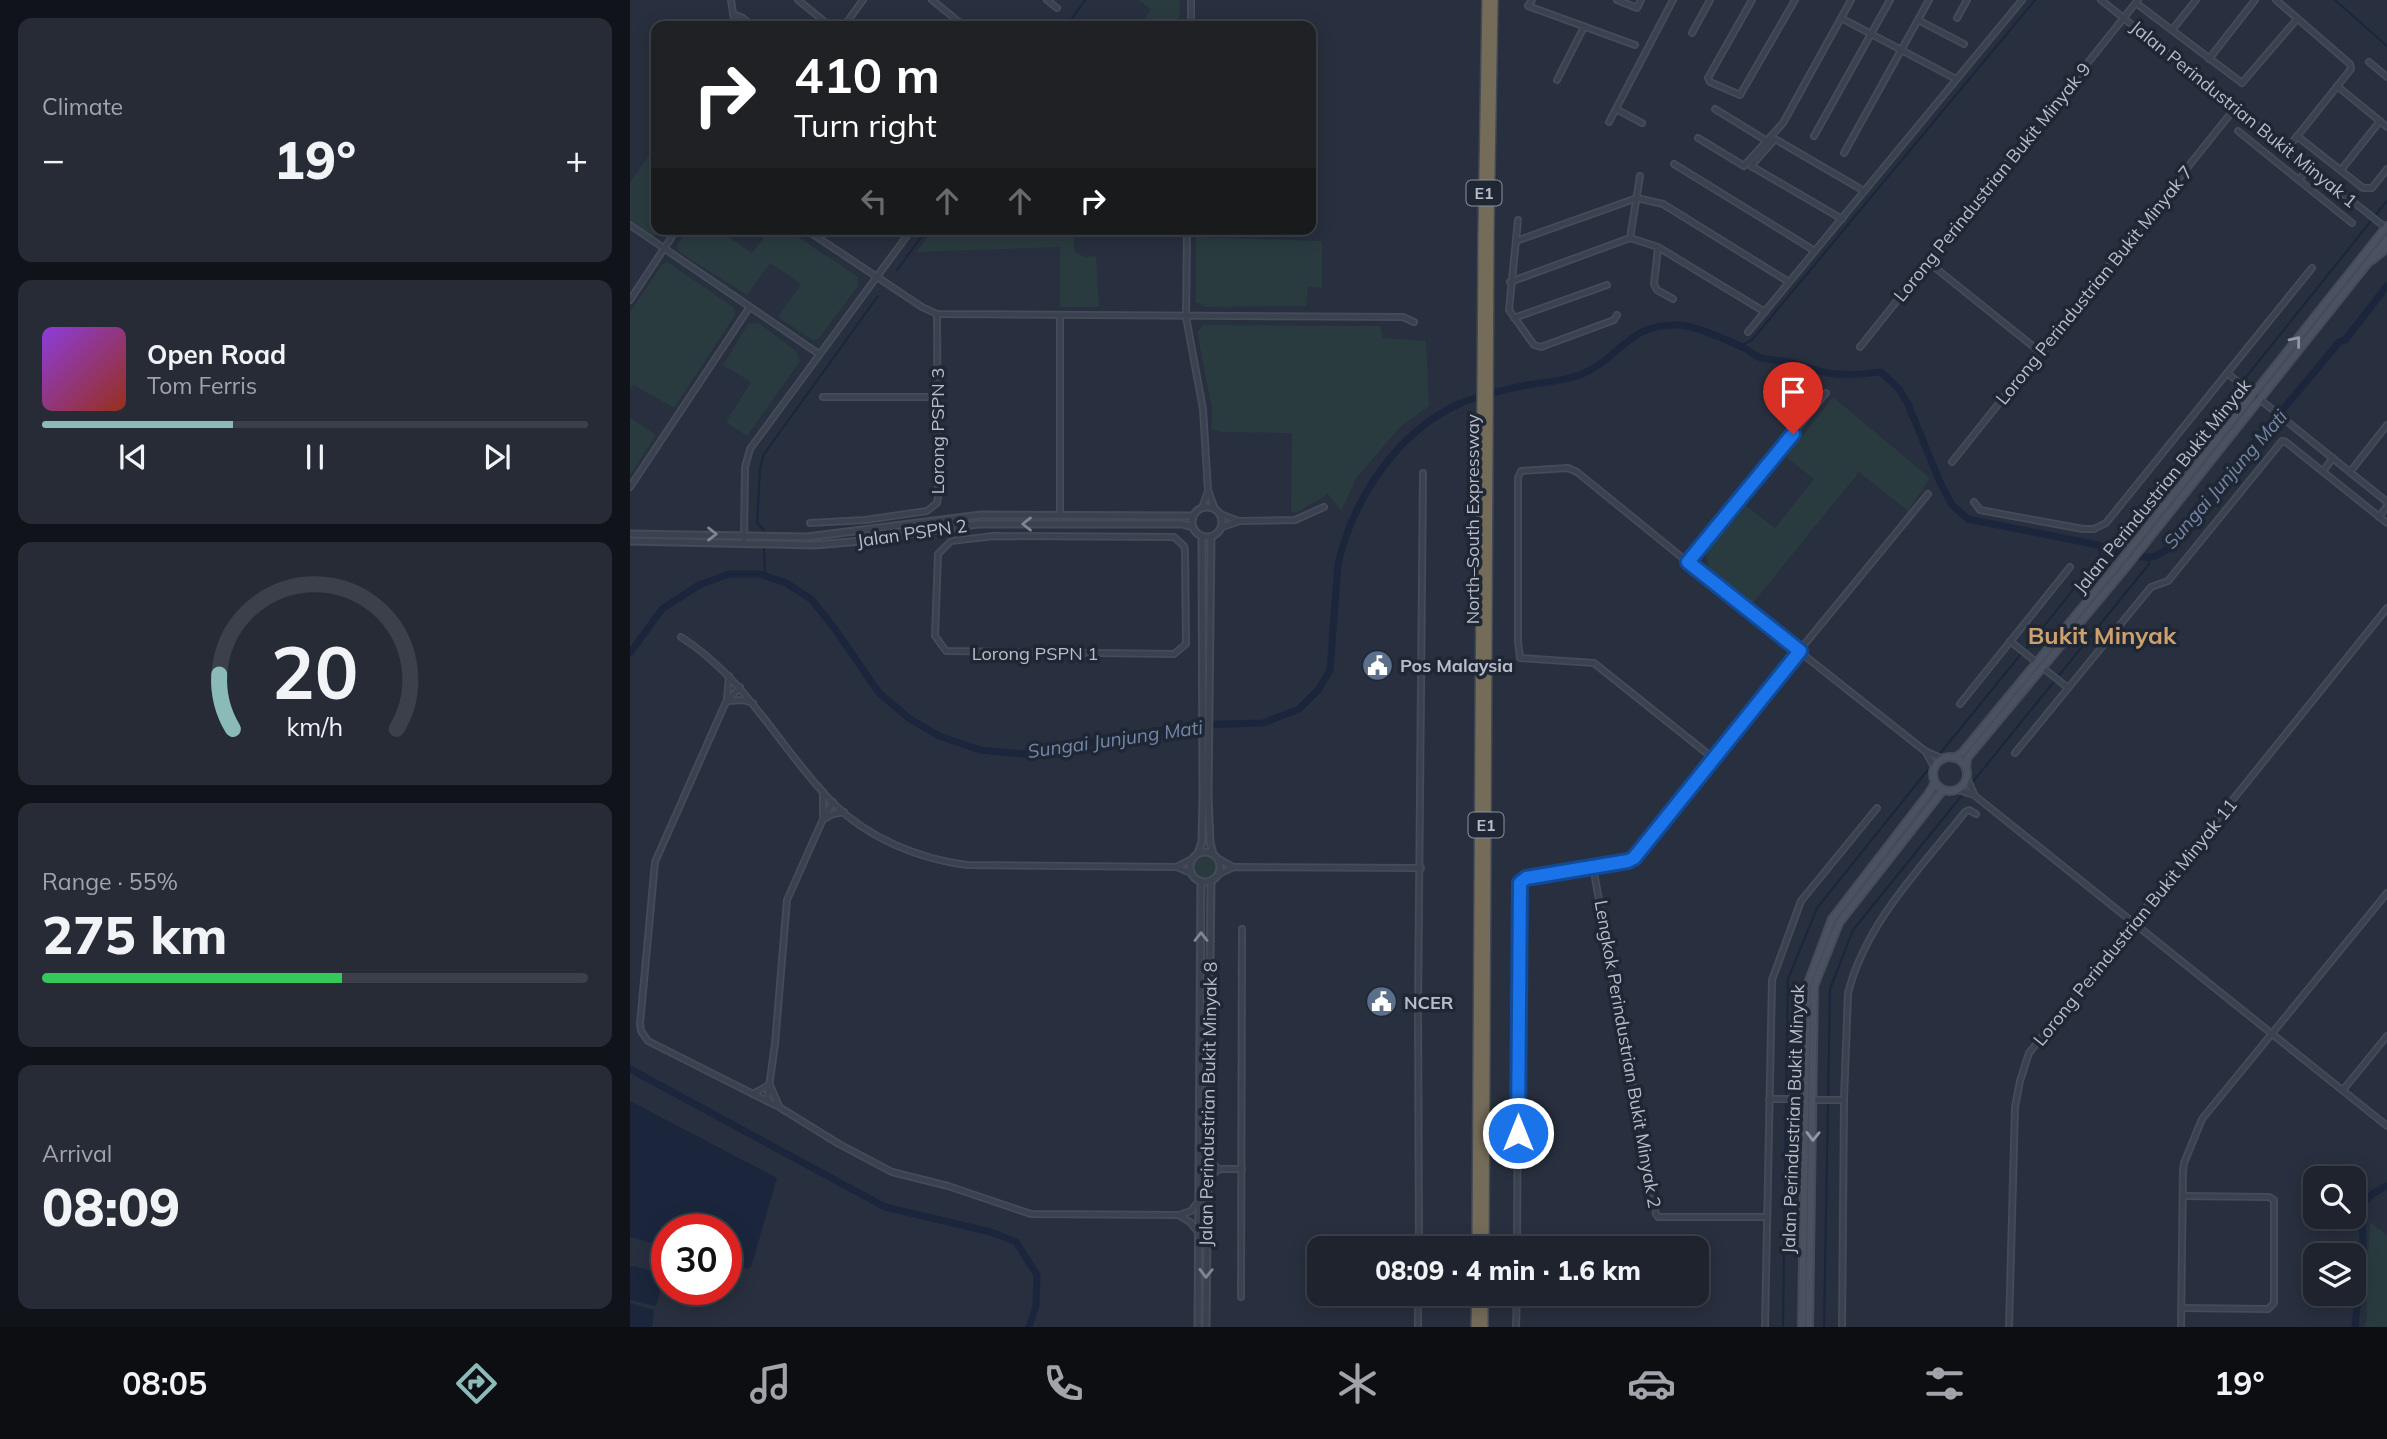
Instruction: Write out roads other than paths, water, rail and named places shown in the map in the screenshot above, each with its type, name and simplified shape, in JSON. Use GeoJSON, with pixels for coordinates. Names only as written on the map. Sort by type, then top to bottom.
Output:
{"type":"FeatureCollection","features":[{"type":"Feature","properties":{"kind":"highway","name":"North–South Expressway"},"geometry":{"type":"LineString","coordinates":[[1484,1236],[1487,0]]}},
{"type":"Feature","properties":{"kind":"highway","name":"North–South Expressway"},"geometry":{"type":"LineString","coordinates":[[1485,385],[1493,0]]}},
{"type":"Feature","properties":{"kind":"highway","name":"North–South Expressway"},"geometry":{"type":"LineString","coordinates":[[1477,1236],[1485,403]]}},
{"type":"Feature","properties":{"kind":"highway"},"geometry":{"type":"LineString","coordinates":[[1476,1327],[1477,1306]]}},
{"type":"Feature","properties":{"kind":"highway"},"geometry":{"type":"LineString","coordinates":[[1483,1306],[1483,1327]]}},
{"type":"Feature","properties":{"kind":"main road","name":"Jalan Perindustrian Bukit Minyak"},"geometry":{"type":"LineString","coordinates":[[1966,768],[1967,758],[2039,664],[2387,227]]}},
{"type":"Feature","properties":{"kind":"main road","name":"Jalan Perindustrian Bukit Minyak"},"geometry":{"type":"LineString","coordinates":[[1954,758],[1962,754],[2127,566],[2387,239]]}},
{"type":"Feature","properties":{"kind":"main road"},"geometry":{"type":"LineString","coordinates":[[2368,263],[2387,248]]}},
{"type":"Feature","properties":{"kind":"main road"},"geometry":{"type":"LineString","coordinates":[[1939,758],[1954,758],[1966,768],[1969,783],[1962,791],[1943,790],[1935,783],[1933,765],[1939,758]]}},
{"type":"Feature","properties":{"kind":"main road","name":"Jalan Perindustrian Bukit Minyak"},"geometry":{"type":"LineString","coordinates":[[1802,1327],[1803,1099],[1807,986],[1832,919],[1935,783]]}},
{"type":"Feature","properties":{"kind":"main road","name":"Jalan Perindustrian Bukit Minyak"},"geometry":{"type":"LineString","coordinates":[[1809,1327],[1816,1100],[1814,986],[1839,923],[1943,790]]}},
{"type":"Feature","properties":{"kind":"street"},"geometry":{"type":"LineString","coordinates":[[732,0],[734,21]]}},
{"type":"Feature","properties":{"kind":"street"},"geometry":{"type":"LineString","coordinates":[[798,0],[824,21]]}},
{"type":"Feature","properties":{"kind":"street"},"geometry":{"type":"LineString","coordinates":[[848,21],[863,0]]}},
{"type":"Feature","properties":{"kind":"street"},"geometry":{"type":"LineString","coordinates":[[932,0],[958,21]]}},
{"type":"Feature","properties":{"kind":"street"},"geometry":{"type":"LineString","coordinates":[[1047,0],[1057,8]]}},
{"type":"Feature","properties":{"kind":"street"},"geometry":{"type":"LineString","coordinates":[[1191,0],[1191,21]]}},
{"type":"Feature","properties":{"kind":"street"},"geometry":{"type":"LineString","coordinates":[[1532,0],[1528,6],[1636,46]]}},
{"type":"Feature","properties":{"kind":"street"},"geometry":{"type":"LineString","coordinates":[[1617,0],[1637,8],[1641,0]]}},
{"type":"Feature","properties":{"kind":"street"},"geometry":{"type":"LineString","coordinates":[[1609,122],[1673,0]]}},
{"type":"Feature","properties":{"kind":"street"},"geometry":{"type":"LineString","coordinates":[[1692,33],[1710,0]]}},
{"type":"Feature","properties":{"kind":"street"},"geometry":{"type":"LineString","coordinates":[[1752,0],[1708,78],[1710,82],[1737,94],[1742,93],[1795,0]]}},
{"type":"Feature","properties":{"kind":"street"},"geometry":{"type":"LineString","coordinates":[[1698,138],[1744,166],[1783,123],[1851,0]]}},
{"type":"Feature","properties":{"kind":"street"},"geometry":{"type":"LineString","coordinates":[[1814,136],[1891,0]]}},
{"type":"Feature","properties":{"kind":"street"},"geometry":{"type":"LineString","coordinates":[[1844,153],[1929,0]]}},
{"type":"Feature","properties":{"kind":"street"},"geometry":{"type":"LineString","coordinates":[[1957,18],[1967,0]]}},
{"type":"Feature","properties":{"kind":"street"},"geometry":{"type":"LineString","coordinates":[[1748,332],[2022,0]]}},
{"type":"Feature","properties":{"kind":"street","name":"Jalan Perindustrian Bukit Minyak 1"},"geometry":{"type":"LineString","coordinates":[[2101,0],[2387,227]]}},
{"type":"Feature","properties":{"kind":"street"},"geometry":{"type":"LineString","coordinates":[[2172,30],[2196,0]]}},
{"type":"Feature","properties":{"kind":"street"},"geometry":{"type":"LineString","coordinates":[[2209,58],[2255,0]]}},
{"type":"Feature","properties":{"kind":"street"},"geometry":{"type":"LineString","coordinates":[[2276,0],[2350,64],[2351,69],[2287,149]]}},
{"type":"Feature","properties":{"kind":"street"},"geometry":{"type":"LineString","coordinates":[[2137,1],[2242,83],[2297,19]]}},
{"type":"Feature","properties":{"kind":"street","name":"Lorong Perindustrian Bukit Minyak 9"},"geometry":{"type":"LineString","coordinates":[[1860,346],[2137,1]]}},
{"type":"Feature","properties":{"kind":"street"},"geometry":{"type":"LineString","coordinates":[[732,13],[745,21]]}},
{"type":"Feature","properties":{"kind":"street"},"geometry":{"type":"LineString","coordinates":[[1841,18],[1956,79]]}},
{"type":"Feature","properties":{"kind":"street"},"geometry":{"type":"LineString","coordinates":[[1918,20],[1964,44]]}},
{"type":"Feature","properties":{"kind":"street"},"geometry":{"type":"LineString","coordinates":[[1557,79],[1584,27]]}},
{"type":"Feature","properties":{"kind":"street"},"geometry":{"type":"LineString","coordinates":[[2369,62],[2387,77]]}},
{"type":"Feature","properties":{"kind":"street"},"geometry":{"type":"LineString","coordinates":[[2337,86],[2387,127]]}},
{"type":"Feature","properties":{"kind":"street","name":"Lorong Perindustrian Bukit Minyak 7"},"geometry":{"type":"LineString","coordinates":[[1952,462],[2235,108]]}},
{"type":"Feature","properties":{"kind":"street"},"geometry":{"type":"LineString","coordinates":[[1616,109],[1642,123]]}},
{"type":"Feature","properties":{"kind":"street"},"geometry":{"type":"LineString","coordinates":[[1715,109],[1767,141]]}},
{"type":"Feature","properties":{"kind":"street"},"geometry":{"type":"LineString","coordinates":[[2341,170],[2380,121]]}},
{"type":"Feature","properties":{"kind":"street","name":"Jalan Perindustrian Bukit Minyak 1"},"geometry":{"type":"LineString","coordinates":[[2238,131],[2351,223]]}},
{"type":"Feature","properties":{"kind":"street"},"geometry":{"type":"LineString","coordinates":[[2297,136],[2368,189],[2387,169]]}},
{"type":"Feature","properties":{"kind":"street"},"geometry":{"type":"LineString","coordinates":[[1842,219],[1751,166],[1775,139],[1864,191]]}},
{"type":"Feature","properties":{"kind":"street"},"geometry":{"type":"LineString","coordinates":[[1674,164],[1815,251]]}},
{"type":"Feature","properties":{"kind":"street"},"geometry":{"type":"LineString","coordinates":[[2299,180],[2309,167]]}},
{"type":"Feature","properties":{"kind":"street"},"geometry":{"type":"LineString","coordinates":[[1630,238],[1640,176]]}},
{"type":"Feature","properties":{"kind":"street"},"geometry":{"type":"LineString","coordinates":[[1516,241],[1637,198],[1662,204],[1789,282]]}},
{"type":"Feature","properties":{"kind":"street"},"geometry":{"type":"LineString","coordinates":[[1518,220],[1509,310],[1538,347],[1614,320],[1617,315]]}},
{"type":"Feature","properties":{"kind":"street"},"geometry":{"type":"LineString","coordinates":[[630,225],[819,354]]}},
{"type":"Feature","properties":{"kind":"street"},"geometry":{"type":"LineString","coordinates":[[630,300],[673,235]]}},
{"type":"Feature","properties":{"kind":"street"},"geometry":{"type":"LineString","coordinates":[[815,235],[922,307],[937,314],[1403,317],[1414,322]]}},
{"type":"Feature","properties":{"kind":"street"},"geometry":{"type":"LineString","coordinates":[[744,543],[745,467],[750,449],[907,235]]}},
{"type":"Feature","properties":{"kind":"street"},"geometry":{"type":"LineString","coordinates":[[1187,235],[1186,317],[1203,409],[1208,490],[1222,527]]}},
{"type":"Feature","properties":{"kind":"street"},"geometry":{"type":"LineString","coordinates":[[1510,282],[1630,238],[1658,247],[1765,312]]}},
{"type":"Feature","properties":{"kind":"street"},"geometry":{"type":"LineString","coordinates":[[1658,247],[1654,284],[1673,299]]}},
{"type":"Feature","properties":{"kind":"street"},"geometry":{"type":"LineString","coordinates":[[1928,262],[2040,352]]}},
{"type":"Feature","properties":{"kind":"street","name":"Jalan Perindustrian Bukit Minyak"},"geometry":{"type":"LineString","coordinates":[[1974,502],[1980,510],[2083,529],[2094,529],[2106,523],[2312,268]]}},
{"type":"Feature","properties":{"kind":"street"},"geometry":{"type":"LineString","coordinates":[[1514,318],[1606,285]]}},
{"type":"Feature","properties":{"kind":"street"},"geometry":{"type":"LineString","coordinates":[[630,486],[749,308]]}},
{"type":"Feature","properties":{"kind":"street","name":"Lorong PSPN 3"},"geometry":{"type":"LineString","coordinates":[[810,523],[865,520],[928,511],[937,503],[937,314]]}},
{"type":"Feature","properties":{"kind":"street"},"geometry":{"type":"LineString","coordinates":[[1060,315],[1060,515]]}},
{"type":"Feature","properties":{"kind":"street"},"geometry":{"type":"LineString","coordinates":[[2227,373],[2387,504],[2379,517]]}},
{"type":"Feature","properties":{"kind":"street"},"geometry":{"type":"LineString","coordinates":[[1688,562],[1826,393]]}},
{"type":"Feature","properties":{"kind":"street"},"geometry":{"type":"LineString","coordinates":[[823,397],[937,397]]}},
{"type":"Feature","properties":{"kind":"street"},"geometry":{"type":"LineString","coordinates":[[2350,472],[2387,425]]}},
{"type":"Feature","properties":{"kind":"street"},"geometry":{"type":"LineString","coordinates":[[2015,753],[2151,587],[2166,583],[2284,442],[2387,523]]}},
{"type":"Feature","properties":{"kind":"street"},"geometry":{"type":"LineString","coordinates":[[2323,471],[2333,458]]}},
{"type":"Feature","properties":{"kind":"street"},"geometry":{"type":"LineString","coordinates":[[1713,758],[1594,663],[1520,658],[1518,478],[1521,471],[1574,470],[1925,751],[1939,758]]}},
{"type":"Feature","properties":{"kind":"street"},"geometry":{"type":"LineString","coordinates":[[1419,1236],[1418,1007],[1423,473]]}},
{"type":"Feature","properties":{"kind":"street"},"geometry":{"type":"LineString","coordinates":[[1208,490],[1202,508],[1193,516],[1193,527],[1202,536],[1211,537]]}},
{"type":"Feature","properties":{"kind":"street"},"geometry":{"type":"LineString","coordinates":[[1517,1236],[1519,886],[1526,878],[1634,858],[1928,494]]}},
{"type":"Feature","properties":{"kind":"street"},"geometry":{"type":"LineString","coordinates":[[1178,867],[1198,853],[1202,842],[1202,734],[1206,708],[1211,537],[1222,527],[1240,521],[1296,520],[1324,507]]}},
{"type":"Feature","properties":{"kind":"street"},"geometry":{"type":"LineString","coordinates":[[1202,508],[1218,511],[1240,521]]}},
{"type":"Feature","properties":{"kind":"street","name":"Jalan PSPN 2"},"geometry":{"type":"LineString","coordinates":[[630,534],[807,537],[981,515],[1193,516]]}},
{"type":"Feature","properties":{"kind":"street"},"geometry":{"type":"LineString","coordinates":[[865,520],[866,530]]}},
{"type":"Feature","properties":{"kind":"street","name":"Jalan PSPN 2"},"geometry":{"type":"LineString","coordinates":[[630,541],[814,545],[862,541],[978,524],[1182,524],[1193,527]]}},
{"type":"Feature","properties":{"kind":"street"},"geometry":{"type":"LineString","coordinates":[[1057,524],[1057,536]]}},
{"type":"Feature","properties":{"kind":"street","name":"Lorong PSPN 1"},"geometry":{"type":"LineString","coordinates":[[994,536],[1174,537],[1185,550],[1187,596],[1187,641],[1177,653],[946,651],[935,636],[937,557],[947,542],[994,536]]}},
{"type":"Feature","properties":{"kind":"street"},"geometry":{"type":"LineString","coordinates":[[1202,536],[1206,708],[1210,732],[1208,795],[1213,854]]}},
{"type":"Feature","properties":{"kind":"street"},"geometry":{"type":"LineString","coordinates":[[1520,552],[1528,552]]}},
{"type":"Feature","properties":{"kind":"street","name":"Jalan Perindustrian Bukit Minyak"},"geometry":{"type":"LineString","coordinates":[[1960,704],[2070,567]]}},
{"type":"Feature","properties":{"kind":"street"},"geometry":{"type":"LineString","coordinates":[[1187,596],[1203,596]]}},
{"type":"Feature","properties":{"kind":"street","name":"Lorong Perindustrian Bukit Minyak 11"},"geometry":{"type":"LineString","coordinates":[[2009,1327],[2014,1107],[2029,1053],[2387,608]]}},
{"type":"Feature","properties":{"kind":"street"},"geometry":{"type":"LineString","coordinates":[[681,637],[705,652],[729,675],[823,791],[844,812],[868,830],[940,862],[967,865],[1178,867],[1201,881],[1211,881],[1234,867],[1421,868]]}},
{"type":"Feature","properties":{"kind":"street"},"geometry":{"type":"LineString","coordinates":[[2010,641],[2068,688]]}},
{"type":"Feature","properties":{"kind":"street"},"geometry":{"type":"LineString","coordinates":[[727,701],[729,675]]}},
{"type":"Feature","properties":{"kind":"street"},"geometry":{"type":"LineString","coordinates":[[740,687],[727,701],[655,862],[640,1024],[644,1037],[654,1045],[779,1107],[839,1144],[892,1172],[948,1186],[1031,1214],[1179,1216],[1191,1211],[1199,1202]]}},
{"type":"Feature","properties":{"kind":"street"},"geometry":{"type":"LineString","coordinates":[[727,701],[743,700],[753,703]]}},
{"type":"Feature","properties":{"kind":"street"},"geometry":{"type":"LineString","coordinates":[[1925,751],[1933,765]]}},
{"type":"Feature","properties":{"kind":"street"},"geometry":{"type":"LineString","coordinates":[[1969,783],[1974,795]]}},
{"type":"Feature","properties":{"kind":"street"},"geometry":{"type":"LineString","coordinates":[[823,791],[823,819]]}},
{"type":"Feature","properties":{"kind":"street"},"geometry":{"type":"LineString","coordinates":[[1962,791],[1974,795],[2387,1126]]}},
{"type":"Feature","properties":{"kind":"street"},"geometry":{"type":"LineString","coordinates":[[767,1101],[787,900],[833,802]]}},
{"type":"Feature","properties":{"kind":"street","name":"Jalan Perindustrian Bukit Minyak"},"geometry":{"type":"LineString","coordinates":[[1765,1327],[1772,980],[1801,901],[1877,808]]}},
{"type":"Feature","properties":{"kind":"street"},"geometry":{"type":"LineString","coordinates":[[1842,1327],[1841,1100],[1848,993],[1861,952],[1875,926],[1965,812],[1969,810],[1976,814]]}},
{"type":"Feature","properties":{"kind":"street"},"geometry":{"type":"LineString","coordinates":[[823,819],[844,812]]}},
{"type":"Feature","properties":{"kind":"street"},"geometry":{"type":"LineString","coordinates":[[1198,853],[1213,854],[1234,867]]}},
{"type":"Feature","properties":{"kind":"street"},"geometry":{"type":"LineString","coordinates":[[1191,873],[1192,859]]}},
{"type":"Feature","properties":{"kind":"street"},"geometry":{"type":"LineString","coordinates":[[1219,859],[1219,874]]}},
{"type":"Feature","properties":{"kind":"street","name":"Lengkok Perindustrian Bukit Minyak 2"},"geometry":{"type":"LineString","coordinates":[[1593,867],[1656,1214],[1658,1217],[1767,1217]]}},
{"type":"Feature","properties":{"kind":"street","name":"Jalan Perindustrian Bukit Minyak 8"},"geometry":{"type":"LineString","coordinates":[[1198,1327],[1201,881]]}},
{"type":"Feature","properties":{"kind":"street","name":"Jalan Perindustrian Bukit Minyak 8"},"geometry":{"type":"LineString","coordinates":[[1206,1327],[1211,881]]}},
{"type":"Feature","properties":{"kind":"street"},"geometry":{"type":"LineString","coordinates":[[2181,1327],[2184,1163],[2202,1119],[2387,893]]}},
{"type":"Feature","properties":{"kind":"street"},"geometry":{"type":"LineString","coordinates":[[1241,1297],[1242,929]]}},
{"type":"Feature","properties":{"kind":"street"},"geometry":{"type":"LineString","coordinates":[[2343,1090],[2387,1035]]}},
{"type":"Feature","properties":{"kind":"street"},"geometry":{"type":"LineString","coordinates":[[753,1094],[770,1084]]}},
{"type":"Feature","properties":{"kind":"street"},"geometry":{"type":"LineString","coordinates":[[770,1084],[779,1107]]}},
{"type":"Feature","properties":{"kind":"street"},"geometry":{"type":"LineString","coordinates":[[1771,1099],[1803,1099]]}},
{"type":"Feature","properties":{"kind":"street"},"geometry":{"type":"LineString","coordinates":[[1816,1100],[1841,1100]]}},
{"type":"Feature","properties":{"kind":"street"},"geometry":{"type":"LineString","coordinates":[[1208,1160],[1219,1169],[1242,1169]]}},
{"type":"Feature","properties":{"kind":"street"},"geometry":{"type":"LineString","coordinates":[[1208,1180],[1219,1169]]}},
{"type":"Feature","properties":{"kind":"street"},"geometry":{"type":"LineString","coordinates":[[2182,1308],[2268,1309],[2274,1303],[2274,1199],[2184,1196]]}},
{"type":"Feature","properties":{"kind":"street"},"geometry":{"type":"LineString","coordinates":[[1179,1216],[1190,1222],[1198,1232]]}},
{"type":"Feature","properties":{"kind":"street"},"geometry":{"type":"LineString","coordinates":[[1418,1327],[1419,1306]]}},
{"type":"Feature","properties":{"kind":"street"},"geometry":{"type":"LineString","coordinates":[[1517,1306],[1517,1327]]}},
{"type":"Feature","properties":{"kind":"water"},"geometry":{"type":"Polygon","coordinates":[[[630,1101],[777,1178],[751,1267],[748,1269],[742,1267],[742,1214],[651,1214],[651,1243],[630,1237],[630,1101]]]}},
{"type":"Feature","properties":{"kind":"water"},"geometry":{"type":"Polygon","coordinates":[[[630,1267],[651,1271],[651,1305],[630,1300],[630,1267]]]}},
{"type":"Feature","properties":{"kind":"water"},"geometry":{"type":"Polygon","coordinates":[[[630,1303],[654,1310],[652,1327],[630,1327],[630,1303]]]}},
{"type":"Feature","properties":{"kind":"waterway"},"geometry":{"type":"LineString","coordinates":[[1070,21],[1085,0]]}},
{"type":"Feature","properties":{"kind":"waterway"},"geometry":{"type":"LineString","coordinates":[[1741,346],[1752,340],[2035,0]]}},
{"type":"Feature","properties":{"kind":"waterway"},"geometry":{"type":"LineString","coordinates":[[2335,0],[2387,46]]}},
{"type":"Feature","properties":{"kind":"waterway"},"geometry":{"type":"LineString","coordinates":[[2109,548],[2387,201]]}},
{"type":"Feature","properties":{"kind":"waterway"},"geometry":{"type":"LineString","coordinates":[[897,270],[923,235]]}},
{"type":"Feature","properties":{"kind":"waterway","name":"Sungai Junjung Mati"},"geometry":{"type":"LineString","coordinates":[[630,653],[662,609],[699,585],[729,574],[760,574],[786,583],[811,599],[879,693],[910,719],[939,736],[980,750],[1023,754],[1192,725],[1263,723],[1299,709],[1319,689],[1330,670],[1338,564],[1345,540],[1367,492],[1397,450],[1437,416],[1465,402],[1484,395],[1582,374],[1607,359],[1635,336],[1661,326],[1692,327],[1745,348],[1761,358],[1823,372],[1881,372],[1899,389],[1908,404],[1952,505],[1968,519],[2098,545],[2135,556],[2155,556],[2176,542],[2186,531],[2229,473],[2339,342],[2345,340],[2387,286]]}},
{"type":"Feature","properties":{"kind":"waterway"},"geometry":{"type":"LineString","coordinates":[[764,530],[757,523],[760,468],[764,454],[878,296]]}},
{"type":"Feature","properties":{"kind":"waterway"},"geometry":{"type":"LineString","coordinates":[[2025,650],[2100,556],[2098,545]]}},
{"type":"Feature","properties":{"kind":"waterway"},"geometry":{"type":"LineString","coordinates":[[764,549],[765,576]]}},
{"type":"Feature","properties":{"kind":"waterway"},"geometry":{"type":"LineString","coordinates":[[1824,1327],[1830,989],[1853,930],[2149,564],[2149,557]]}},
{"type":"Feature","properties":{"kind":"waterway"},"geometry":{"type":"LineString","coordinates":[[1934,761],[2021,654]]}},
{"type":"Feature","properties":{"kind":"waterway"},"geometry":{"type":"LineString","coordinates":[[1786,1096],[1788,979],[1817,908],[1931,766]]}},
{"type":"Feature","properties":{"kind":"waterway","name":"Sungai Junjung Mati"},"geometry":{"type":"LineString","coordinates":[[630,1069],[885,1207],[991,1232],[1016,1242],[1037,1275],[1036,1306],[1029,1327]]}},
{"type":"Feature","properties":{"kind":"waterway"},"geometry":{"type":"LineString","coordinates":[[1783,1327],[1786,1102]]}},
{"type":"Feature","properties":{"kind":"waterway"},"geometry":{"type":"LineString","coordinates":[[2355,1327],[2363,1249],[2362,1205],[2372,1194],[2387,1186]]}},
{"type":"Feature","properties":{"kind":"place","name":"Pos Malaysia"},"geometry":{"type":"Point","coordinates":[1377,665]}},
{"type":"Feature","properties":{"kind":"place","name":"NCER"},"geometry":{"type":"Point","coordinates":[1381,1002]}},
{"type":"Feature","properties":{"kind":"district","name":"Bukit Minyak"},"geometry":{"type":"Point","coordinates":[2102,635]}}]}
